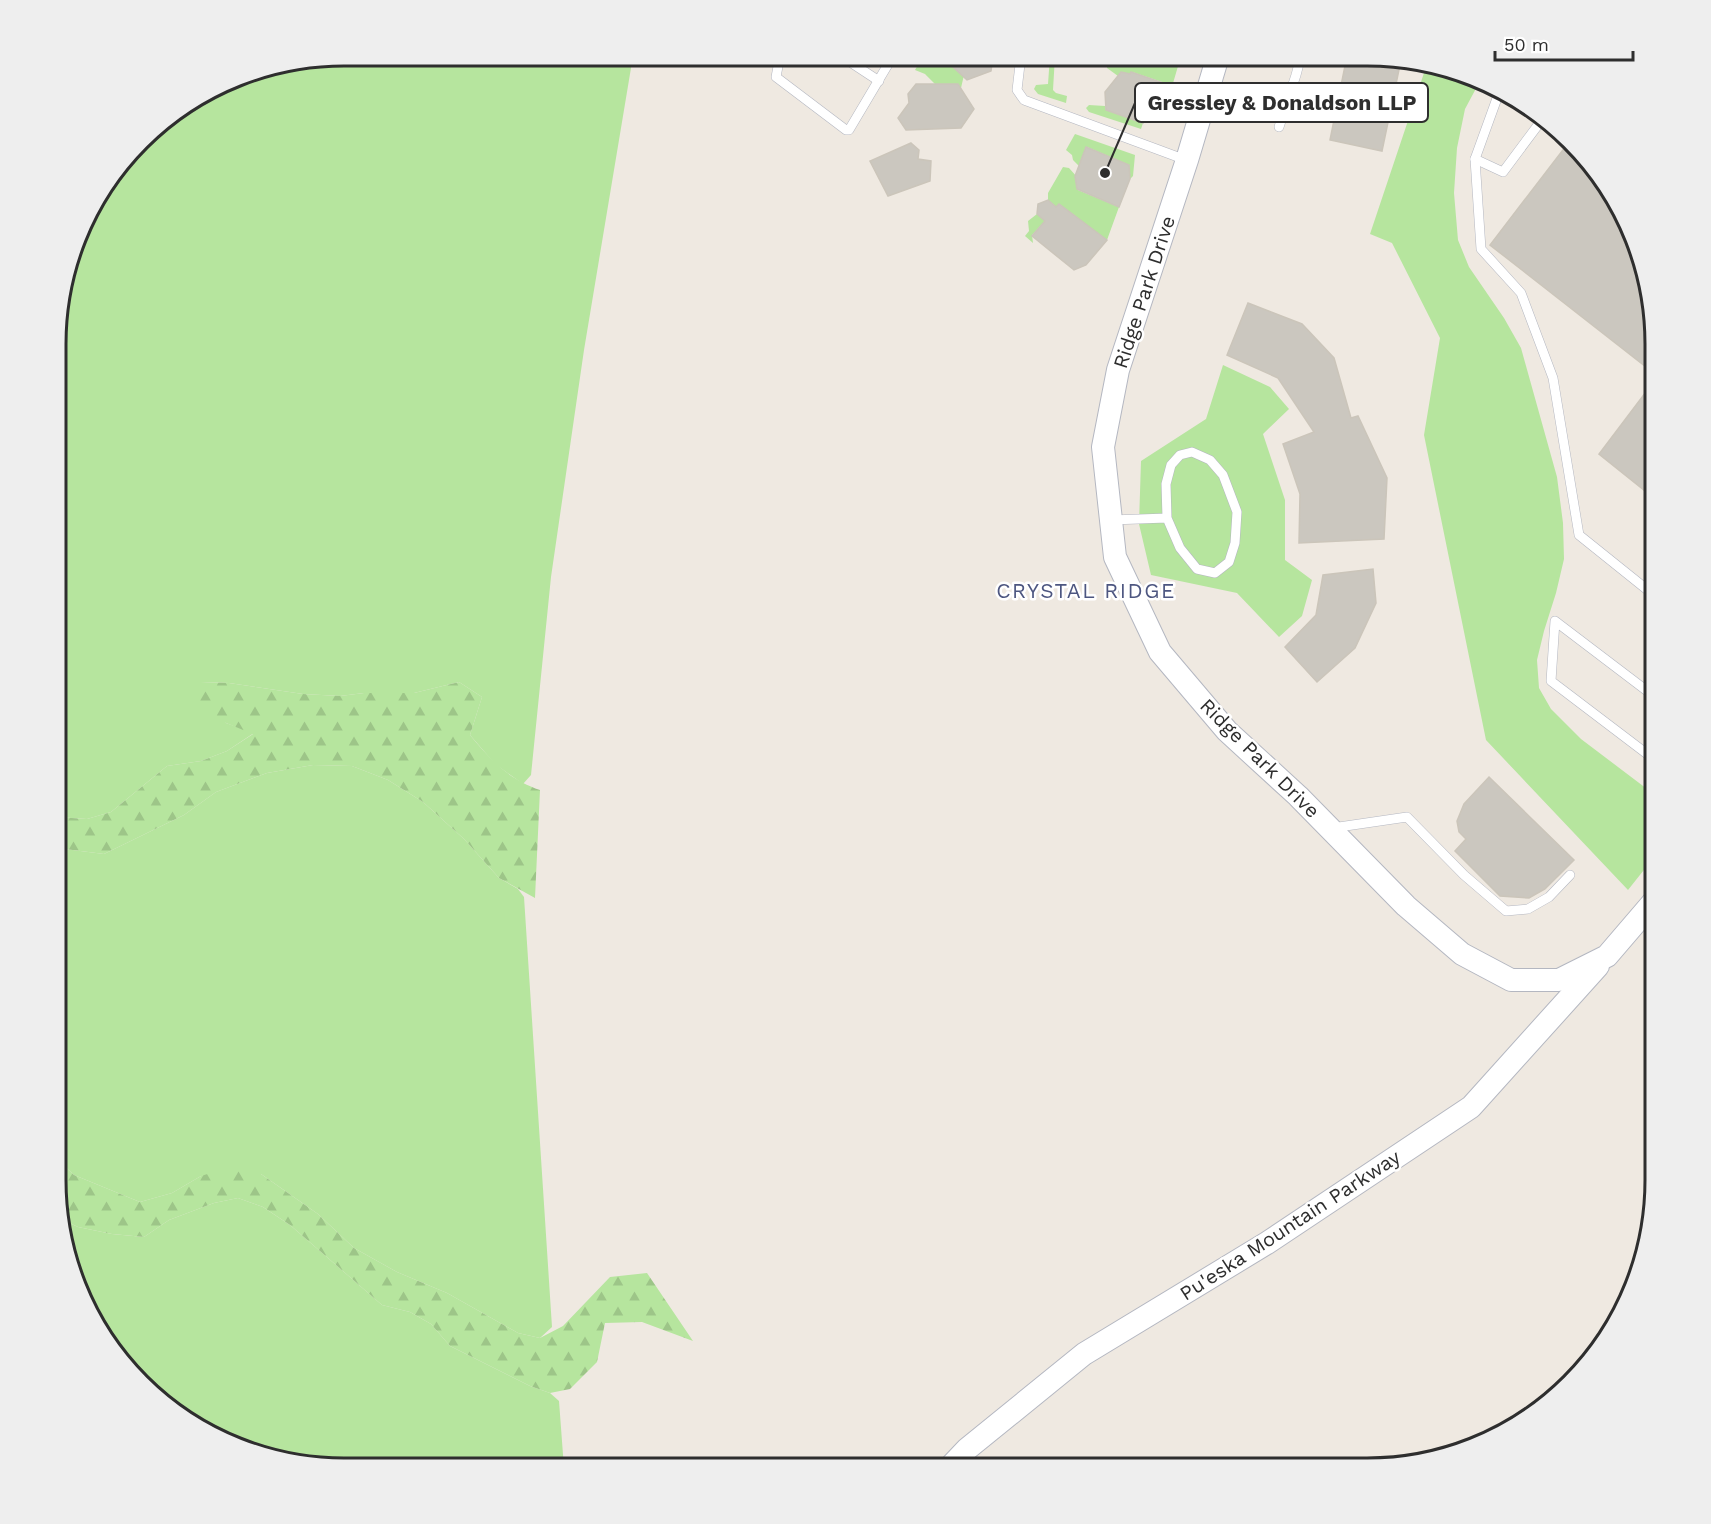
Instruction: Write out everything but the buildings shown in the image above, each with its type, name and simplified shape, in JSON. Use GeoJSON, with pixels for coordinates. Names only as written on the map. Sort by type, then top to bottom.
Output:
{"type":"FeatureCollection","features":[{"type":"Feature","properties":{"kind":"street","name":"Ridge Park Drive"},"geometry":{"type":"LineString","coordinates":[[1215,66],[1187,160],[1118,370],[1103,447],[1115,557],[1160,652],[1227,731],[1329,828],[1406,906],[1462,954],[1511,980],[1559,980],[1607,956]]}},
{"type":"Feature","properties":{"kind":"street","name":"Pu'eska Mountain Parkway"},"geometry":{"type":"LineString","coordinates":[[959,1458],[1084,1354],[1267,1242],[1471,1107],[1645,912]]}},
{"type":"Feature","properties":{"kind":"lane"},"geometry":{"type":"LineString","coordinates":[[778,66],[776,76],[846,130],[852,129],[888,66]]}},
{"type":"Feature","properties":{"kind":"lane"},"geometry":{"type":"LineString","coordinates":[[856,66],[879,81]]}},
{"type":"Feature","properties":{"kind":"lane"},"geometry":{"type":"LineString","coordinates":[[1020,66],[1017,90],[1024,100],[1187,160]]}},
{"type":"Feature","properties":{"kind":"lane"},"geometry":{"type":"LineString","coordinates":[[1279,127],[1298,66]]}},
{"type":"Feature","properties":{"kind":"lane"},"geometry":{"type":"LineString","coordinates":[[1497,98],[1475,159],[1481,249],[1521,293],[1553,378],[1579,535],[1645,588]]}},
{"type":"Feature","properties":{"kind":"lane"},"geometry":{"type":"LineString","coordinates":[[1475,159],[1503,172],[1538,125]]}},
{"type":"Feature","properties":{"kind":"lane"},"geometry":{"type":"LineString","coordinates":[[1192,452],[1210,460],[1223,475],[1237,512],[1235,543],[1229,562],[1215,573],[1197,569],[1180,548],[1167,518],[1166,484],[1171,465],[1180,455],[1192,452]]}},
{"type":"Feature","properties":{"kind":"lane"},"geometry":{"type":"LineString","coordinates":[[1111,520],[1167,518]]}},
{"type":"Feature","properties":{"kind":"lane"},"geometry":{"type":"LineString","coordinates":[[1645,689],[1556,621],[1551,681],[1645,752]]}},
{"type":"Feature","properties":{"kind":"lane"},"geometry":{"type":"LineString","coordinates":[[1329,828],[1407,817],[1464,875],[1506,910],[1528,909],[1549,897],[1570,875]]}},
{"type":"Feature","properties":{"kind":"green space"},"geometry":{"type":"Polygon","coordinates":[[[344,66],[631,66],[584,350],[551,577],[531,775],[523,784],[495,764],[470,735],[482,697],[459,682],[414,693],[364,693],[340,696],[303,694],[229,683],[201,682],[226,723],[254,733],[227,751],[201,761],[167,766],[111,812],[87,819],[66,818],[66,344],[68,308],[75,272],[87,238],[113,190],[135,161],[161,135],[190,113],[238,87],[272,75],[308,68],[344,66]]]}},
{"type":"Feature","properties":{"kind":"green space"},"geometry":{"type":"Polygon","coordinates":[[[917,66],[953,66],[964,75],[961,88],[958,84],[935,84],[925,74],[915,70],[917,66]]]}},
{"type":"Feature","properties":{"kind":"green space"},"geometry":{"type":"Polygon","coordinates":[[[1049,66],[1054,66],[1053,90],[1067,96],[1066,103],[1038,94],[1034,89],[1036,85],[1048,84],[1049,66]]]}},
{"type":"Feature","properties":{"kind":"green space"},"geometry":{"type":"Polygon","coordinates":[[[1107,66],[1178,66],[1171,90],[1159,92],[1162,82],[1132,72],[1130,74],[1121,72],[1118,76],[1107,66]]]}},
{"type":"Feature","properties":{"kind":"green space"},"geometry":{"type":"Polygon","coordinates":[[[1424,72],[1476,88],[1465,109],[1457,148],[1454,193],[1458,240],[1469,267],[1504,318],[1521,348],[1557,477],[1563,523],[1564,559],[1537,660],[1539,688],[1551,709],[1581,739],[1645,787],[1645,869],[1628,890],[1486,740],[1424,435],[1440,338],[1392,243],[1370,234],[1424,72]]]}},
{"type":"Feature","properties":{"kind":"green space"},"geometry":{"type":"Polygon","coordinates":[[[1089,105],[1105,106],[1106,110],[1143,123],[1141,129],[1089,112],[1086,108],[1089,105]]]}},
{"type":"Feature","properties":{"kind":"green space"},"geometry":{"type":"Polygon","coordinates":[[[1075,134],[1135,155],[1133,176],[1130,179],[1129,165],[1087,147],[1079,166],[1066,150],[1075,134]]]}},
{"type":"Feature","properties":{"kind":"green space"},"geometry":{"type":"Polygon","coordinates":[[[1063,167],[1069,168],[1077,177],[1078,190],[1119,207],[1107,240],[1059,204],[1056,207],[1048,200],[1048,193],[1063,167]]]}},
{"type":"Feature","properties":{"kind":"green space"},"geometry":{"type":"Polygon","coordinates":[[[1037,214],[1045,221],[1032,235],[1033,243],[1025,236],[1029,231],[1028,221],[1037,214]]]}},
{"type":"Feature","properties":{"kind":"green space"},"geometry":{"type":"Polygon","coordinates":[[[1223,365],[1270,387],[1289,409],[1263,434],[1285,500],[1285,560],[1312,580],[1302,616],[1279,637],[1237,593],[1151,575],[1139,524],[1141,461],[1206,419],[1223,365]]]}},
{"type":"Feature","properties":{"kind":"green space"},"geometry":{"type":"Polygon","coordinates":[[[201,682],[229,683],[303,694],[340,696],[364,693],[414,693],[459,682],[482,697],[470,735],[501,768],[529,786],[540,790],[535,898],[499,878],[464,839],[423,802],[388,780],[352,766],[313,765],[267,773],[216,792],[184,815],[104,854],[66,849],[66,818],[87,819],[111,812],[167,766],[201,761],[227,751],[253,734],[226,723],[199,703],[190,689],[201,682]]]}},
{"type":"Feature","properties":{"kind":"green space"},"geometry":{"type":"Polygon","coordinates":[[[313,765],[352,766],[388,780],[423,802],[464,839],[499,878],[518,889],[524,897],[552,1327],[540,1338],[518,1333],[447,1293],[397,1272],[354,1248],[318,1214],[261,1174],[201,1176],[172,1193],[140,1202],[74,1175],[66,1167],[66,849],[104,854],[184,815],[216,792],[267,773],[313,765]]]}},
{"type":"Feature","properties":{"kind":"green space"},"geometry":{"type":"Polygon","coordinates":[[[66,1167],[74,1175],[140,1202],[172,1193],[201,1176],[230,1167],[261,1174],[318,1214],[354,1248],[397,1272],[447,1293],[518,1333],[540,1338],[563,1326],[610,1277],[647,1273],[693,1341],[642,1322],[605,1323],[597,1362],[570,1389],[550,1393],[530,1386],[450,1346],[431,1324],[410,1312],[382,1305],[290,1225],[263,1207],[238,1198],[214,1203],[169,1220],[144,1237],[112,1234],[78,1227],[69,1223],[66,1167]]]}},
{"type":"Feature","properties":{"kind":"green space"},"geometry":{"type":"Polygon","coordinates":[[[238,1198],[263,1207],[290,1225],[382,1305],[410,1312],[431,1324],[450,1346],[530,1386],[550,1393],[559,1401],[563,1458],[308,1456],[272,1449],[238,1437],[190,1411],[161,1389],[135,1363],[103,1319],[87,1286],[75,1252],[69,1223],[78,1227],[112,1234],[144,1237],[169,1220],[214,1203],[238,1198]]]}},
{"type":"Feature","properties":{"kind":"place","name":"Gressley & Donaldson LLP"},"geometry":{"type":"Point","coordinates":[1105,173]}},
{"type":"Feature","properties":{"kind":"district","name":"CRYSTAL RIDGE"},"geometry":{"type":"Point","coordinates":[1086,591]}}]}
